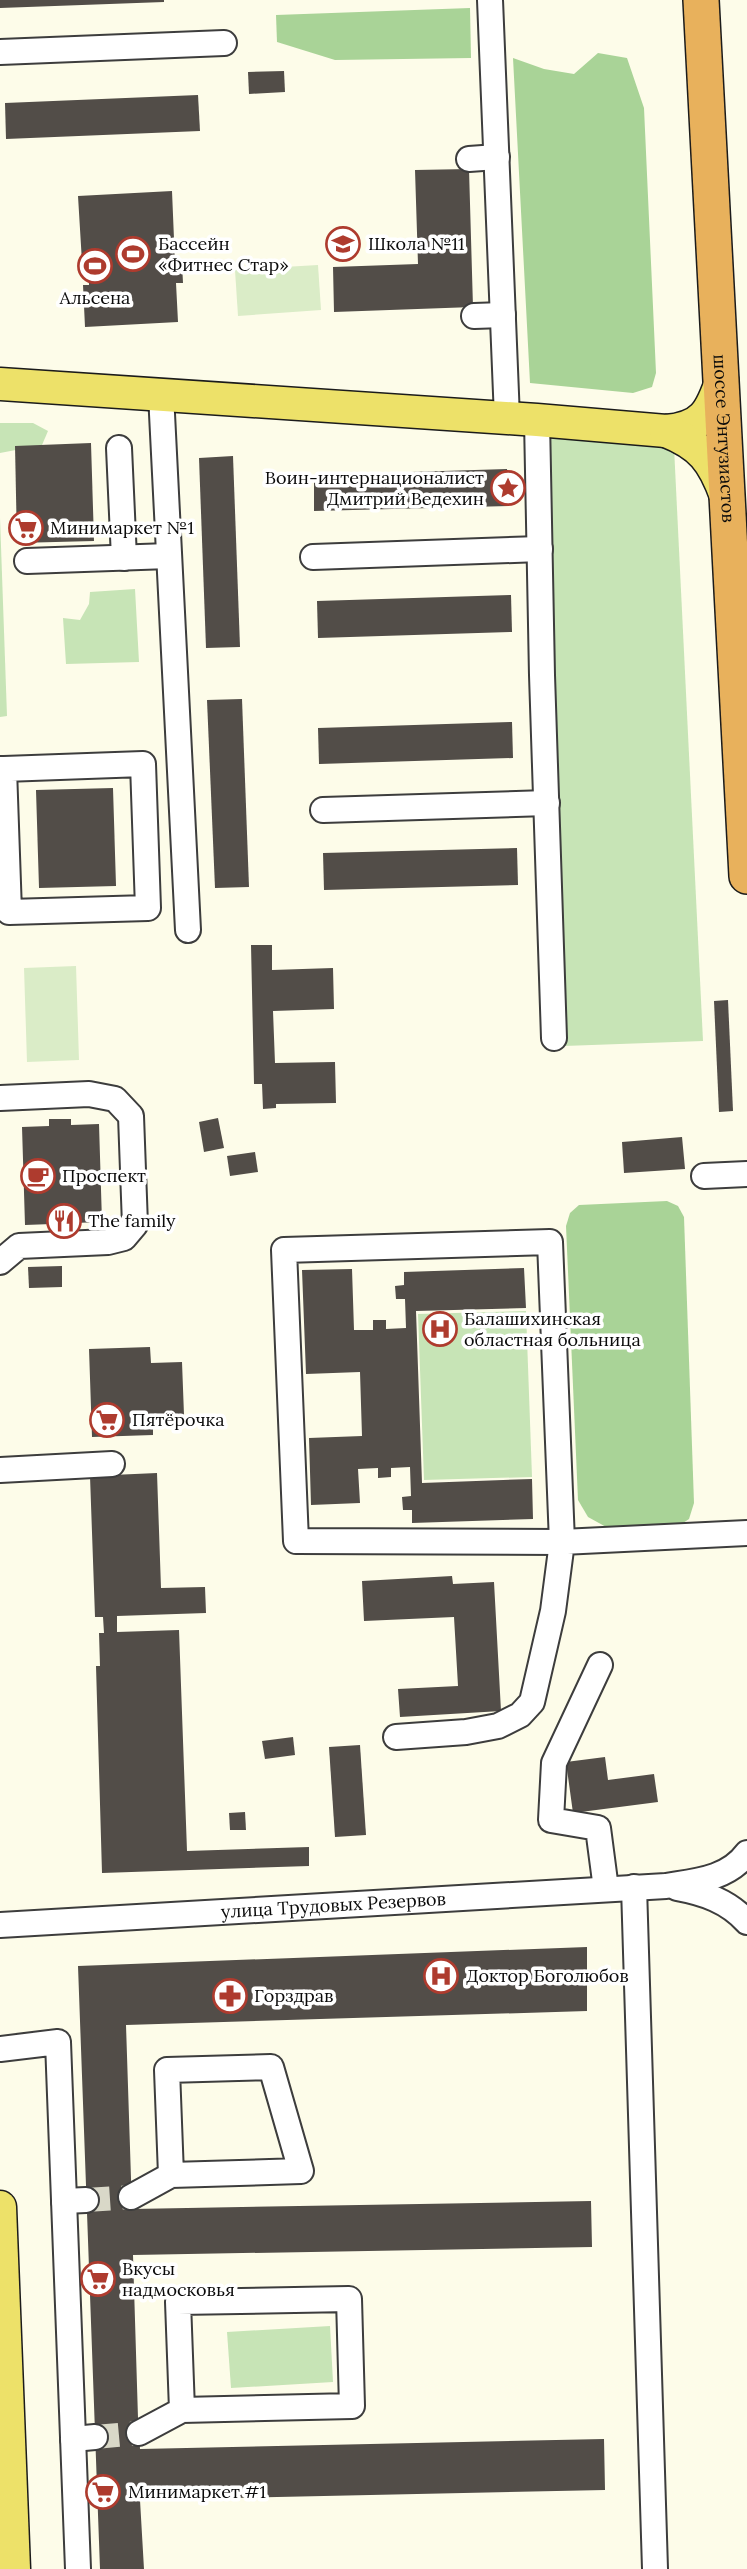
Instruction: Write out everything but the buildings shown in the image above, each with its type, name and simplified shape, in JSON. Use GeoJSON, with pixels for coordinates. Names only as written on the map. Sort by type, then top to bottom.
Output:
{"type":"FeatureCollection","features":[{"type":"Feature","properties":{"kind":"highway","name":"шоссе Энтузиастов"},"geometry":{"type":"LineString","coordinates":[[701,0],[747,876]]}},
{"type":"Feature","properties":{"kind":"main road"},"geometry":{"type":"LineString","coordinates":[[0,384],[666,431],[696,424],[715,400],[722,379]]}},
{"type":"Feature","properties":{"kind":"main road"},"geometry":{"type":"LineString","coordinates":[[666,431],[694,444],[707,456],[718,474],[728,500]]}},
{"type":"Feature","properties":{"kind":"main road"},"geometry":{"type":"LineString","coordinates":[[0,2207],[14,2569]]}},
{"type":"Feature","properties":{"kind":"street"},"geometry":{"type":"LineString","coordinates":[[490,0],[503,315],[522,419],[540,549],[554,1038]]}},
{"type":"Feature","properties":{"kind":"street"},"geometry":{"type":"LineString","coordinates":[[0,52],[224,43]]}},
{"type":"Feature","properties":{"kind":"street"},"geometry":{"type":"LineString","coordinates":[[469,159],[497,157]]}},
{"type":"Feature","properties":{"kind":"street"},"geometry":{"type":"LineString","coordinates":[[474,316],[503,315]]}},
{"type":"Feature","properties":{"kind":"street"},"geometry":{"type":"LineString","coordinates":[[160,394],[188,930]]}},
{"type":"Feature","properties":{"kind":"street"},"geometry":{"type":"LineString","coordinates":[[119,448],[124,558]]}},
{"type":"Feature","properties":{"kind":"street"},"geometry":{"type":"LineString","coordinates":[[313,556],[540,549]]}},
{"type":"Feature","properties":{"kind":"street"},"geometry":{"type":"LineString","coordinates":[[27,561],[169,556]]}},
{"type":"Feature","properties":{"kind":"street"},"geometry":{"type":"LineString","coordinates":[[143,764],[148,908],[9,912],[2,769],[143,764]]}},
{"type":"Feature","properties":{"kind":"street"},"geometry":{"type":"LineString","coordinates":[[323,810],[547,803]]}},
{"type":"Feature","properties":{"kind":"street"},"geometry":{"type":"LineString","coordinates":[[0,1098],[89,1094],[115,1099],[131,1116],[135,1225],[124,1238],[108,1242],[19,1247],[0,1262]]}},
{"type":"Feature","properties":{"kind":"street"},"geometry":{"type":"LineString","coordinates":[[704,1176],[747,1174]]}},
{"type":"Feature","properties":{"kind":"street"},"geometry":{"type":"LineString","coordinates":[[396,1737],[466,1732],[498,1726],[520,1715],[532,1702],[553,1611],[562,1542],[550,1242],[284,1250],[296,1541],[562,1542],[747,1533]]}},
{"type":"Feature","properties":{"kind":"street"},"geometry":{"type":"LineString","coordinates":[[0,1470],[112,1464]]}},
{"type":"Feature","properties":{"kind":"street"},"geometry":{"type":"LineString","coordinates":[[600,1665],[554,1763],[551,1820],[598,1828],[607,1889]]}},
{"type":"Feature","properties":{"kind":"street","name":"улица Трудовых Резервов"},"geometry":{"type":"LineString","coordinates":[[0,1925],[666,1886],[704,1880],[726,1872],[747,1853]]}},
{"type":"Feature","properties":{"kind":"street","name":"улица Трудовых Резервов"},"geometry":{"type":"LineString","coordinates":[[666,1886],[705,1894],[727,1905],[747,1922]]}},
{"type":"Feature","properties":{"kind":"street"},"geometry":{"type":"LineString","coordinates":[[634,1888],[655,2569]]}},
{"type":"Feature","properties":{"kind":"street"},"geometry":{"type":"LineString","coordinates":[[0,2049],[58,2042],[75,2201],[84,2438],[78,2569]]}},
{"type":"Feature","properties":{"kind":"street"},"geometry":{"type":"LineString","coordinates":[[131,2197],[171,2175],[301,2171],[271,2067],[167,2070],[171,2175]]}},
{"type":"Feature","properties":{"kind":"street"},"geometry":{"type":"LineString","coordinates":[[139,2433],[182,2410],[352,2406],[349,2299],[178,2302],[182,2410]]}},
{"type":"Feature","properties":{"kind":"green space"},"geometry":{"type":"Polygon","coordinates":[[[470,8],[471,58],[335,60],[277,42],[276,15],[470,8]]]}},
{"type":"Feature","properties":{"kind":"green space"},"geometry":{"type":"Polygon","coordinates":[[[598,53],[627,58],[644,108],[656,373],[652,387],[633,393],[530,383],[513,58],[544,69],[574,74],[598,53]]]}},
{"type":"Feature","properties":{"kind":"green space"},"geometry":{"type":"Polygon","coordinates":[[[318,265],[321,310],[238,316],[235,270],[318,265]]]}},
{"type":"Feature","properties":{"kind":"green space"},"geometry":{"type":"Polygon","coordinates":[[[0,423],[33,423],[48,431],[42,445],[0,453],[0,423]]]}},
{"type":"Feature","properties":{"kind":"green space"},"geometry":{"type":"Polygon","coordinates":[[[545,435],[674,447],[703,1041],[564,1046],[545,435]]]}},
{"type":"Feature","properties":{"kind":"green space"},"geometry":{"type":"Polygon","coordinates":[[[0,518],[7,716],[0,717],[0,518]]]}},
{"type":"Feature","properties":{"kind":"green space"},"geometry":{"type":"Polygon","coordinates":[[[135,589],[139,662],[66,664],[63,618],[80,620],[89,604],[90,592],[135,589]]]}},
{"type":"Feature","properties":{"kind":"green space"},"geometry":{"type":"Polygon","coordinates":[[[76,966],[79,1060],[27,1062],[24,968],[76,966]]]}},
{"type":"Feature","properties":{"kind":"green space"},"geometry":{"type":"Polygon","coordinates":[[[667,1201],[678,1206],[684,1217],[694,1503],[689,1519],[680,1525],[608,1528],[588,1517],[578,1500],[566,1226],[570,1213],[579,1205],[667,1201]]]}},
{"type":"Feature","properties":{"kind":"green space"},"geometry":{"type":"Polygon","coordinates":[[[526,1311],[532,1477],[424,1480],[418,1314],[526,1311]]]}},
{"type":"Feature","properties":{"kind":"green space"},"geometry":{"type":"Polygon","coordinates":[[[330,2326],[333,2382],[231,2388],[227,2332],[330,2326]]]}},
{"type":"Feature","properties":{"kind":"tunnel"},"geometry":{"type":"LineString","coordinates":[[86,2200],[131,2197]]}},
{"type":"Feature","properties":{"kind":"tunnel"},"geometry":{"type":"LineString","coordinates":[[95,2437],[139,2433]]}},
{"type":"Feature","properties":{"kind":"place","name":"Школа №11"},"geometry":{"type":"Point","coordinates":[343,244]}},
{"type":"Feature","properties":{"kind":"place","name":"Бассейн «Фитнес Стар»"},"geometry":{"type":"Point","coordinates":[133,254]}},
{"type":"Feature","properties":{"kind":"place","name":"Альсена"},"geometry":{"type":"Point","coordinates":[95,266]}},
{"type":"Feature","properties":{"kind":"place","name":"Воин-интернационалист Дмитрий Ведехин"},"geometry":{"type":"Point","coordinates":[508,488]}},
{"type":"Feature","properties":{"kind":"place","name":"Минимаркет №1"},"geometry":{"type":"Point","coordinates":[26,528]}},
{"type":"Feature","properties":{"kind":"place","name":"Проспект"},"geometry":{"type":"Point","coordinates":[38,1176]}},
{"type":"Feature","properties":{"kind":"place","name":"The family"},"geometry":{"type":"Point","coordinates":[64,1221]}},
{"type":"Feature","properties":{"kind":"place","name":"Балашихинская областная больница"},"geometry":{"type":"Point","coordinates":[440,1329]}},
{"type":"Feature","properties":{"kind":"place","name":"Пятёрочка"},"geometry":{"type":"Point","coordinates":[107,1420]}},
{"type":"Feature","properties":{"kind":"place","name":"Доктор Боголюбов"},"geometry":{"type":"Point","coordinates":[441,1976]}},
{"type":"Feature","properties":{"kind":"place","name":"Горздрав"},"geometry":{"type":"Point","coordinates":[230,1996]}},
{"type":"Feature","properties":{"kind":"place","name":"Вкусы надмосковья"},"geometry":{"type":"Point","coordinates":[98,2279]}},
{"type":"Feature","properties":{"kind":"place","name":"Минимаркет #1"},"geometry":{"type":"Point","coordinates":[103,2492]}}]}
